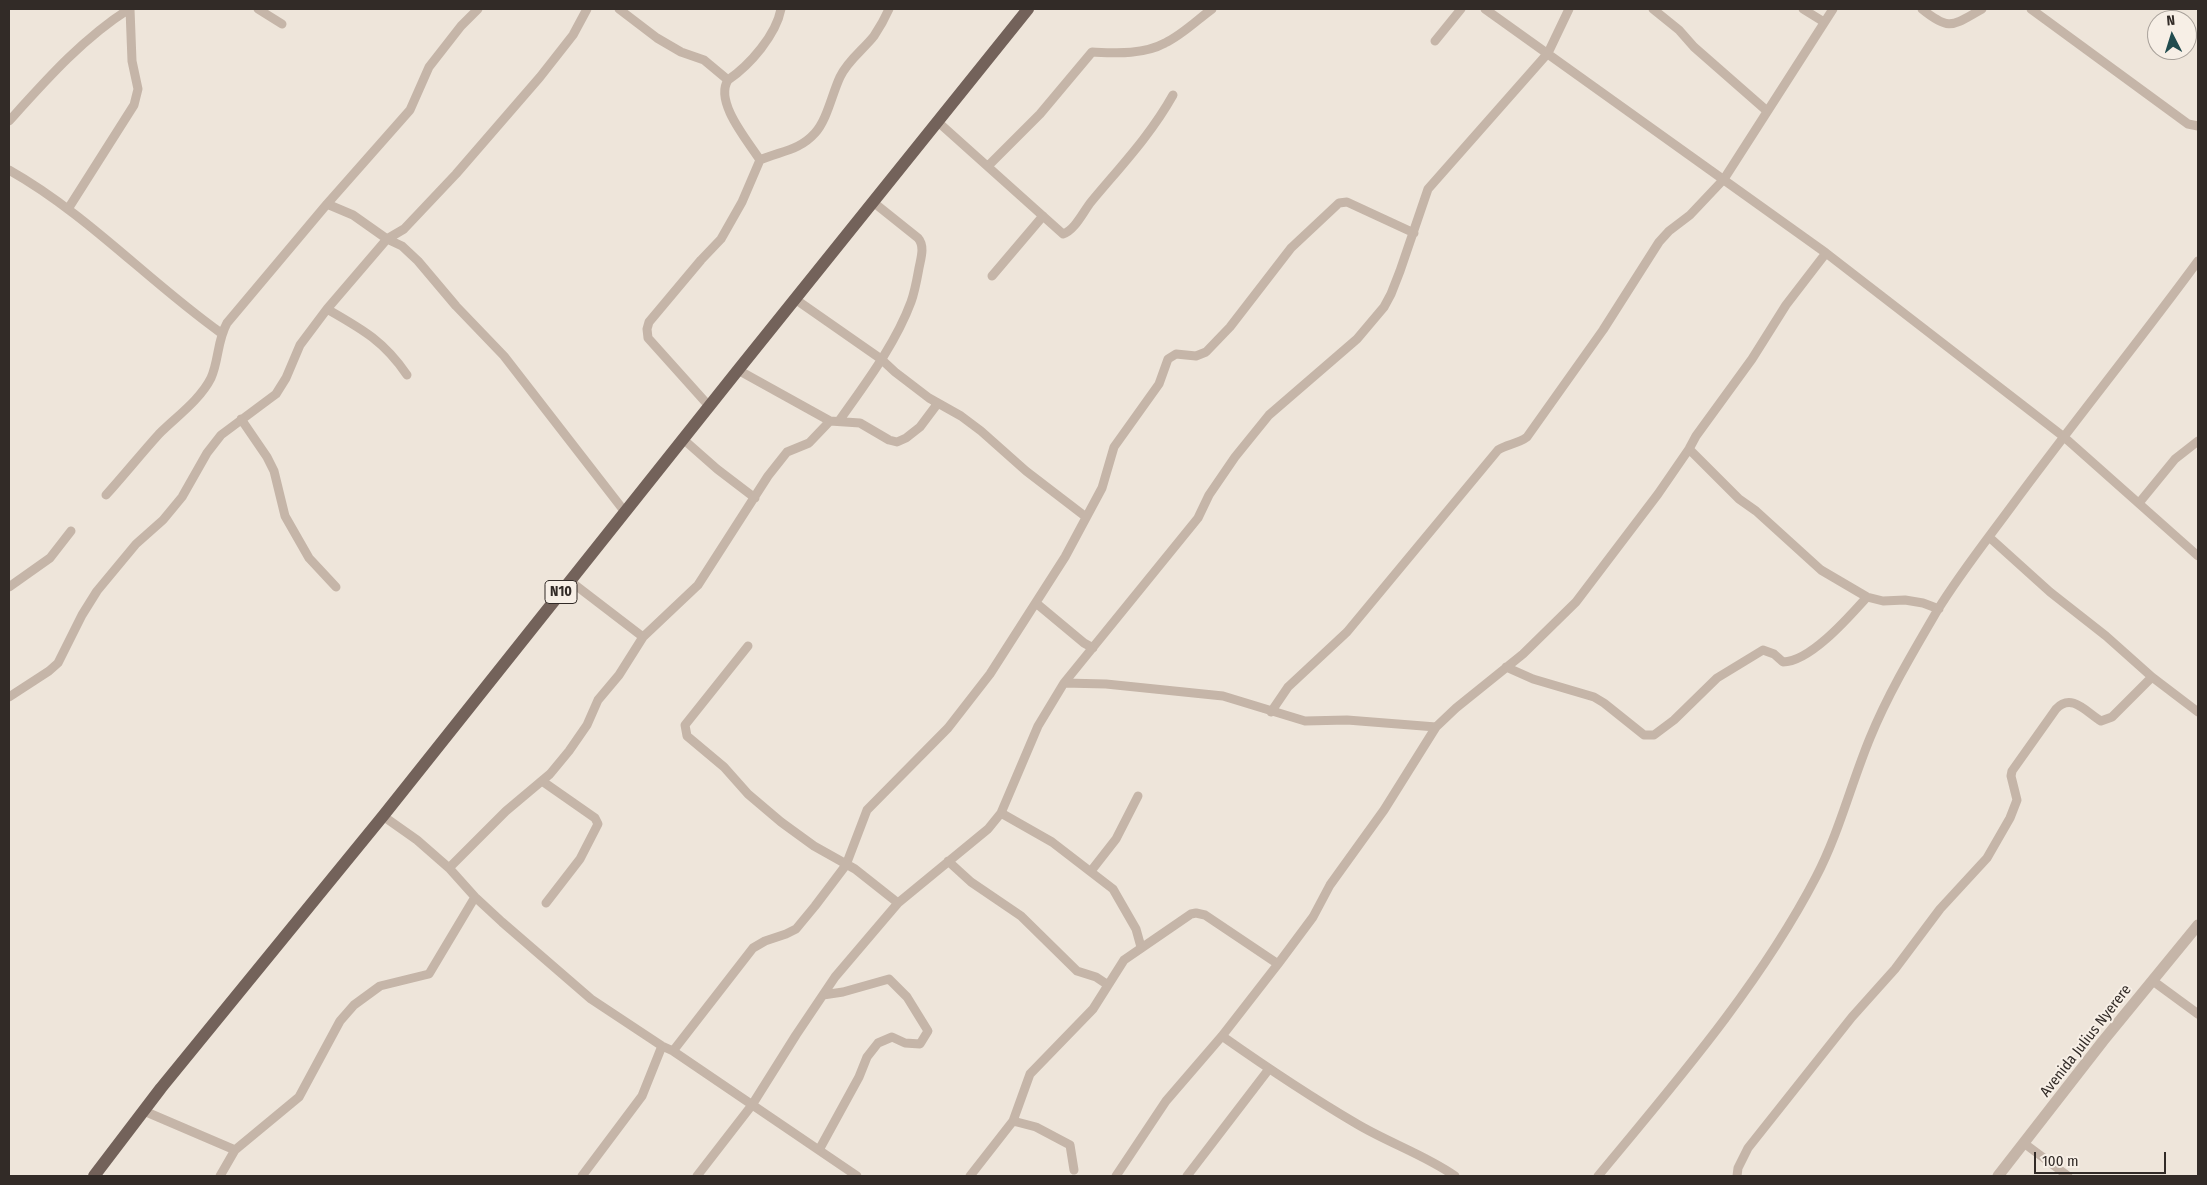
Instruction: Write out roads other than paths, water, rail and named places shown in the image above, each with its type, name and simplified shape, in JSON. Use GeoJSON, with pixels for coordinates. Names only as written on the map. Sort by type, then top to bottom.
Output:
{"type":"FeatureCollection","features":[{"type":"Feature","properties":{"kind":"main road","name":"N10"},"geometry":{"type":"LineString","coordinates":[[94,1176],[144,1111],[383,816],[1028,9]]}},
{"type":"Feature","properties":{"kind":"street"},"geometry":{"type":"LineString","coordinates":[[9,121],[79,46],[106,24],[129,9],[132,61],[138,89],[134,105],[68,209]]}},
{"type":"Feature","properties":{"kind":"street"},"geometry":{"type":"LineString","coordinates":[[258,9],[282,24]]}},
{"type":"Feature","properties":{"kind":"street"},"geometry":{"type":"LineString","coordinates":[[106,495],[153,441],[196,398],[210,380],[216,364],[221,333],[227,323],[327,204],[410,110],[429,67],[461,26],[478,9]]}},
{"type":"Feature","properties":{"kind":"street"},"geometry":{"type":"LineString","coordinates":[[9,697],[58,663],[82,615],[97,591],[136,544],[163,520],[182,498],[216,441],[241,419],[276,394],[300,345],[327,310],[387,238],[404,229],[462,167],[540,77],[573,35],[587,9]]}},
{"type":"Feature","properties":{"kind":"street"},"geometry":{"type":"LineString","coordinates":[[619,9],[657,38],[681,52],[704,60],[728,80]]}},
{"type":"Feature","properties":{"kind":"street"},"geometry":{"type":"LineString","coordinates":[[760,160],[730,112],[724,91],[728,80],[750,63],[778,24],[781,9]]}},
{"type":"Feature","properties":{"kind":"street"},"geometry":{"type":"LineString","coordinates":[[760,160],[788,152],[814,134],[820,126],[840,77],[853,57],[874,36],[889,9]]}},
{"type":"Feature","properties":{"kind":"street"},"geometry":{"type":"LineString","coordinates":[[988,166],[1040,114],[1092,52],[1126,52],[1146,50],[1160,46],[1212,9]]}},
{"type":"Feature","properties":{"kind":"street"},"geometry":{"type":"LineString","coordinates":[[1435,41],[1461,9]]}},
{"type":"Feature","properties":{"kind":"street"},"geometry":{"type":"LineString","coordinates":[[1485,9],[1826,253],[2064,437],[2198,556]]}},
{"type":"Feature","properties":{"kind":"street"},"geometry":{"type":"LineString","coordinates":[[696,1176],[752,1105],[835,977],[898,902],[988,828],[1001,814],[1038,726],[1064,683],[1198,518],[1209,495],[1235,457],[1269,415],[1357,339],[1384,307],[1391,294],[1432,181],[1548,53],[1569,9]]}},
{"type":"Feature","properties":{"kind":"street"},"geometry":{"type":"LineString","coordinates":[[1653,9],[1679,30],[1694,47],[1767,111]]}},
{"type":"Feature","properties":{"kind":"street"},"geometry":{"type":"LineString","coordinates":[[1803,9],[1824,22]]}},
{"type":"Feature","properties":{"kind":"street"},"geometry":{"type":"LineString","coordinates":[[1271,712],[1288,687],[1346,632],[1498,450],[1506,444],[1520,442],[1527,437],[1603,330],[1659,242],[1669,231],[1690,215],[1724,179],[1833,9]]}},
{"type":"Feature","properties":{"kind":"street"},"geometry":{"type":"LineString","coordinates":[[1922,9],[1947,25],[1954,24],[1982,9]]}},
{"type":"Feature","properties":{"kind":"street"},"geometry":{"type":"LineString","coordinates":[[2031,9],[2188,124],[2198,126]]}},
{"type":"Feature","properties":{"kind":"street"},"geometry":{"type":"LineString","coordinates":[[938,122],[1063,234],[1070,231],[1090,203],[1142,143],[1173,95]]}},
{"type":"Feature","properties":{"kind":"street"},"geometry":{"type":"LineString","coordinates":[[709,406],[648,338],[647,330],[649,322],[659,309],[721,239],[742,202],[760,160]]}},
{"type":"Feature","properties":{"kind":"street"},"geometry":{"type":"LineString","coordinates":[[9,170],[68,209],[182,304],[221,333]]}},
{"type":"Feature","properties":{"kind":"street"},"geometry":{"type":"LineString","coordinates":[[449,868],[506,811],[542,781],[574,745],[587,725],[598,700],[619,675],[643,637],[698,585],[768,476],[787,452],[809,443],[834,421],[881,359],[912,301],[922,246],[918,238],[873,202]]}},
{"type":"Feature","properties":{"kind":"street"},"geometry":{"type":"LineString","coordinates":[[673,1051],[748,953],[765,941],[796,929],[846,865],[867,810],[948,728],[990,674],[1065,557],[1102,488],[1114,447],[1159,384],[1168,359],[1176,354],[1196,356],[1206,352],[1230,327],[1291,248],[1339,203],[1347,202],[1414,233]]}},
{"type":"Feature","properties":{"kind":"street"},"geometry":{"type":"LineString","coordinates":[[327,204],[353,215],[402,246],[418,261],[456,306],[504,356],[625,512]]}},
{"type":"Feature","properties":{"kind":"street"},"geometry":{"type":"LineString","coordinates":[[992,276],[1043,216]]}},
{"type":"Feature","properties":{"kind":"street"},"geometry":{"type":"LineString","coordinates":[[1116,1176],[1166,1101],[1222,1036],[1313,917],[1330,886],[1384,810],[1436,727],[1524,654],[1576,602],[1618,549],[1746,367],[1786,305],[1826,253]]}},
{"type":"Feature","properties":{"kind":"street"},"geometry":{"type":"LineString","coordinates":[[1598,1176],[1719,1027],[1791,923],[1818,874],[1877,721],[1939,609],[1989,537],[2131,352],[2198,261]]}},
{"type":"Feature","properties":{"kind":"street"},"geometry":{"type":"LineString","coordinates":[[795,299],[881,359],[895,372],[938,403],[981,431],[1026,471],[1086,517]]}},
{"type":"Feature","properties":{"kind":"street"},"geometry":{"type":"LineString","coordinates":[[327,310],[366,331],[396,360],[407,375]]}},
{"type":"Feature","properties":{"kind":"street"},"geometry":{"type":"LineString","coordinates":[[738,370],[783,397],[834,421],[860,423],[889,440],[897,442],[906,438],[920,427],[938,403]]}},
{"type":"Feature","properties":{"kind":"street"},"geometry":{"type":"LineString","coordinates":[[241,419],[274,471],[285,516],[309,558],[336,587]]}},
{"type":"Feature","properties":{"kind":"street"},"geometry":{"type":"LineString","coordinates":[[683,439],[717,470],[755,498]]}},
{"type":"Feature","properties":{"kind":"street"},"geometry":{"type":"LineString","coordinates":[[2138,504],[2165,470],[2187,448],[2198,441]]}},
{"type":"Feature","properties":{"kind":"street"},"geometry":{"type":"LineString","coordinates":[[1689,449],[1738,499],[1756,511],[1821,570],[1867,597],[1883,601],[1905,600],[1923,603],[1939,609]]}},
{"type":"Feature","properties":{"kind":"street"},"geometry":{"type":"LineString","coordinates":[[9,587],[50,558],[70,531]]}},
{"type":"Feature","properties":{"kind":"street"},"geometry":{"type":"LineString","coordinates":[[1989,537],[2022,568],[2106,636],[2152,677],[2198,712]]}},
{"type":"Feature","properties":{"kind":"street"},"geometry":{"type":"LineString","coordinates":[[570,581],[643,637]]}},
{"type":"Feature","properties":{"kind":"street"},"geometry":{"type":"LineString","coordinates":[[1506,667],[1533,679],[1594,697],[1644,735],[1654,735],[1674,720],[1717,678],[1734,666],[1763,650],[1774,654],[1783,662],[1796,658],[1817,646],[1832,634],[1867,597]]}},
{"type":"Feature","properties":{"kind":"street"},"geometry":{"type":"LineString","coordinates":[[1036,603],[1084,643],[1093,648]]}},
{"type":"Feature","properties":{"kind":"street"},"geometry":{"type":"LineString","coordinates":[[748,646],[689,718],[685,724],[684,731],[687,736],[736,779],[748,794],[781,822],[855,869],[898,902]]}},
{"type":"Feature","properties":{"kind":"street"},"geometry":{"type":"LineString","coordinates":[[1737,1176],[1740,1162],[1748,1148],[1930,922],[1987,858],[2010,818],[2017,800],[2011,776],[2012,772],[2056,709],[2065,703],[2073,703],[2081,706],[2101,721],[2112,717],[2152,677]]}},
{"type":"Feature","properties":{"kind":"street"},"geometry":{"type":"LineString","coordinates":[[1064,683],[1106,684],[1222,696],[1305,721],[1347,720],[1436,727]]}},
{"type":"Feature","properties":{"kind":"street"},"geometry":{"type":"LineString","coordinates":[[542,781],[595,818],[598,824],[580,858],[546,903]]}},
{"type":"Feature","properties":{"kind":"street"},"geometry":{"type":"LineString","coordinates":[[1091,871],[1116,839],[1138,796]]}},
{"type":"Feature","properties":{"kind":"street"},"geometry":{"type":"LineString","coordinates":[[1001,814],[1052,842],[1113,889],[1136,929],[1141,947]]}},
{"type":"Feature","properties":{"kind":"street"},"geometry":{"type":"LineString","coordinates":[[383,816],[417,840],[449,868],[475,897],[591,998],[662,1046],[673,1051],[857,1176]]}},
{"type":"Feature","properties":{"kind":"street"},"geometry":{"type":"LineString","coordinates":[[948,861],[972,882],[1022,916],[1077,972],[1096,977],[1108,985]]}},
{"type":"Feature","properties":{"kind":"street"},"geometry":{"type":"LineString","coordinates":[[220,1176],[235,1150],[299,1097],[340,1021],[354,1005],[380,986],[429,974],[475,897]]}},
{"type":"Feature","properties":{"kind":"street"},"geometry":{"type":"LineString","coordinates":[[970,1176],[1013,1121],[1030,1074],[1093,1009],[1124,960],[1141,947],[1185,917],[1196,913],[1205,916],[1278,964]]}},
{"type":"Feature","properties":{"kind":"street","name":"Avenida Julius Nyerere"},"geometry":{"type":"LineString","coordinates":[[1998,1176],[2025,1144],[2103,1041],[2198,924]]}},
{"type":"Feature","properties":{"kind":"street"},"geometry":{"type":"LineString","coordinates":[[818,1150],[859,1077],[867,1057],[878,1043],[892,1038],[905,1043],[920,1044],[928,1031],[907,997],[889,979],[843,992],[823,995]]}},
{"type":"Feature","properties":{"kind":"street"},"geometry":{"type":"LineString","coordinates":[[2153,981],[2198,1014]]}},
{"type":"Feature","properties":{"kind":"street"},"geometry":{"type":"LineString","coordinates":[[1222,1036],[1269,1069],[1358,1124],[1396,1145],[1427,1158],[1455,1176]]}},
{"type":"Feature","properties":{"kind":"street"},"geometry":{"type":"LineString","coordinates":[[582,1176],[642,1096],[662,1046]]}},
{"type":"Feature","properties":{"kind":"street"},"geometry":{"type":"LineString","coordinates":[[1187,1176],[1269,1069]]}},
{"type":"Feature","properties":{"kind":"street"},"geometry":{"type":"LineString","coordinates":[[144,1111],[235,1150]]}},
{"type":"Feature","properties":{"kind":"street"},"geometry":{"type":"LineString","coordinates":[[1013,1121],[1036,1127],[1070,1145],[1074,1170]]}},
{"type":"Feature","properties":{"kind":"street"},"geometry":{"type":"LineString","coordinates":[[2025,1144],[2068,1176]]}}]}
